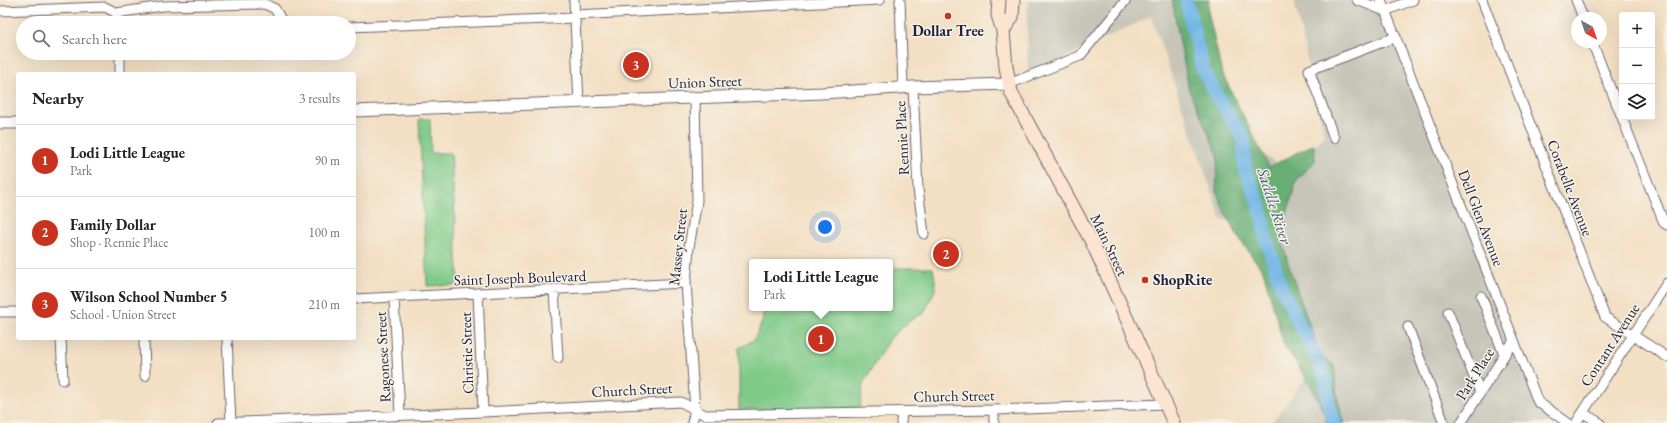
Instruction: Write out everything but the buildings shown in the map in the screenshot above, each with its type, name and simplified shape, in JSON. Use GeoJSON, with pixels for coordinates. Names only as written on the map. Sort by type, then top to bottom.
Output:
{"type":"FeatureCollection","features":[{"type":"Feature","properties":{"kind":"main road","name":"Main Street"},"geometry":{"type":"LineString","coordinates":[[999,0],[998,14],[1003,31],[1005,61],[1009,84],[1017,105],[1092,242],[1174,423]]}},
{"type":"Feature","properties":{"kind":"main road"},"geometry":{"type":"LineString","coordinates":[[1003,31],[1012,18],[1013,0]]}},
{"type":"Feature","properties":{"kind":"street"},"geometry":{"type":"LineString","coordinates":[[574,0],[579,103]]}},
{"type":"Feature","properties":{"kind":"street"},"geometry":{"type":"LineString","coordinates":[[356,27],[575,17],[880,0]]}},
{"type":"Feature","properties":{"kind":"street","name":"Rennie Place"},"geometry":{"type":"LineString","coordinates":[[900,0],[918,188],[924,234]]}},
{"type":"Feature","properties":{"kind":"street"},"geometry":{"type":"LineString","coordinates":[[1009,84],[1080,56],[1126,0]]}},
{"type":"Feature","properties":{"kind":"street"},"geometry":{"type":"LineString","coordinates":[[1357,0],[1386,11],[1413,0]]}},
{"type":"Feature","properties":{"kind":"street","name":"Dell Glen Avenue"},"geometry":{"type":"LineString","coordinates":[[1381,0],[1538,402],[1568,423]]}},
{"type":"Feature","properties":{"kind":"street","name":"Corabelle Avenue"},"geometry":{"type":"LineString","coordinates":[[1482,0],[1606,317],[1667,357]]}},
{"type":"Feature","properties":{"kind":"street"},"geometry":{"type":"LineString","coordinates":[[1576,0],[1581,12]]}},
{"type":"Feature","properties":{"kind":"street"},"geometry":{"type":"LineString","coordinates":[[116,13],[162,6],[265,4],[275,9],[279,16]]}},
{"type":"Feature","properties":{"kind":"street"},"geometry":{"type":"LineString","coordinates":[[0,11],[105,7],[111,9],[117,16]]}},
{"type":"Feature","properties":{"kind":"street"},"geometry":{"type":"LineString","coordinates":[[1334,138],[1309,70],[1396,37]]}},
{"type":"Feature","properties":{"kind":"street"},"geometry":{"type":"LineString","coordinates":[[1594,48],[1664,223],[1667,225]]}},
{"type":"Feature","properties":{"kind":"street"},"geometry":{"type":"LineString","coordinates":[[120,60],[120,72]]}},
{"type":"Feature","properties":{"kind":"street","name":"Union Street"},"geometry":{"type":"LineString","coordinates":[[356,111],[822,93],[908,87],[1009,84]]}},
{"type":"Feature","properties":{"kind":"street","name":"Massey Street"},"geometry":{"type":"LineString","coordinates":[[692,423],[696,409],[686,283],[689,247],[697,201],[695,98]]}},
{"type":"Feature","properties":{"kind":"street"},"geometry":{"type":"LineString","coordinates":[[0,123],[16,123]]}},
{"type":"Feature","properties":{"kind":"street","name":"Saint Joseph Boulevard"},"geometry":{"type":"LineString","coordinates":[[356,299],[686,283]]}},
{"type":"Feature","properties":{"kind":"street","name":"Contant Avenue"},"geometry":{"type":"LineString","coordinates":[[1576,423],[1667,283]]}},
{"type":"Feature","properties":{"kind":"street"},"geometry":{"type":"LineString","coordinates":[[554,290],[558,358]]}},
{"type":"Feature","properties":{"kind":"street","name":"Christie Street"},"geometry":{"type":"LineString","coordinates":[[478,293],[483,412]]}},
{"type":"Feature","properties":{"kind":"street"},"geometry":{"type":"LineString","coordinates":[[1481,296],[1504,354]]}},
{"type":"Feature","properties":{"kind":"street","name":"Ragonese Street"},"geometry":{"type":"LineString","coordinates":[[394,298],[400,415]]}},
{"type":"Feature","properties":{"kind":"street"},"geometry":{"type":"LineString","coordinates":[[0,312],[16,312]]}},
{"type":"Feature","properties":{"kind":"street"},"geometry":{"type":"LineString","coordinates":[[1448,312],[1480,392]]}},
{"type":"Feature","properties":{"kind":"street"},"geometry":{"type":"LineString","coordinates":[[1408,327],[1444,423]]}},
{"type":"Feature","properties":{"kind":"street"},"geometry":{"type":"LineString","coordinates":[[61,340],[63,380]]}},
{"type":"Feature","properties":{"kind":"street"},"geometry":{"type":"LineString","coordinates":[[144,340],[145,376]]}},
{"type":"Feature","properties":{"kind":"street"},"geometry":{"type":"LineString","coordinates":[[226,340],[231,423]]}},
{"type":"Feature","properties":{"kind":"street","name":"Park Place"},"geometry":{"type":"LineString","coordinates":[[1461,423],[1514,340]]}},
{"type":"Feature","properties":{"kind":"street","name":"Church Street"},"geometry":{"type":"LineString","coordinates":[[218,423],[680,402],[705,415],[740,419],[902,411],[994,410],[1165,404]]}},
{"type":"Feature","properties":{"kind":"street"},"geometry":{"type":"LineString","coordinates":[[994,410],[994,423]]}},
{"type":"Feature","properties":{"kind":"street"},"geometry":{"type":"LineString","coordinates":[[901,423],[902,411]]}},
{"type":"Feature","properties":{"kind":"street"},"geometry":{"type":"LineString","coordinates":[[1583,413],[1600,423]]}},
{"type":"Feature","properties":{"kind":"shaded area"},"geometry":{"type":"Polygon","coordinates":[[[1030,0],[1170,0],[1211,110],[1291,176],[1324,135],[1294,0],[1351,0],[1388,13],[1539,401],[1571,423],[1271,423],[1312,370],[1253,227],[1221,219],[1151,16],[1068,56],[1028,80],[1027,12],[1030,0]]]}},
{"type":"Feature","properties":{"kind":"green space"},"geometry":{"type":"Polygon","coordinates":[[[1172,0],[1209,0],[1208,11],[1222,73],[1269,167],[1314,144],[1315,161],[1296,181],[1281,237],[1290,270],[1320,355],[1334,365],[1337,397],[1344,423],[1326,423],[1326,417],[1310,384],[1284,345],[1263,271],[1240,240],[1224,211],[1216,190],[1218,155],[1189,90],[1172,0]]]}},
{"type":"Feature","properties":{"kind":"green space"},"geometry":{"type":"Polygon","coordinates":[[[419,119],[430,119],[431,153],[451,153],[459,285],[427,286],[419,119]]]}},
{"type":"Feature","properties":{"kind":"green space"},"geometry":{"type":"Polygon","coordinates":[[[893,268],[933,268],[936,288],[924,313],[911,320],[889,339],[863,384],[860,408],[739,410],[739,348],[754,340],[763,320],[763,311],[893,311],[893,268]]]}},
{"type":"Feature","properties":{"kind":"waterway","name":"Saddle River"},"geometry":{"type":"LineString","coordinates":[[1186,0],[1203,70],[1228,115],[1243,136],[1245,169],[1260,206],[1266,238],[1281,286],[1324,374],[1330,410],[1335,423]]}},
{"type":"Feature","properties":{"kind":"place","name":"Dollar Tree"},"geometry":{"type":"Point","coordinates":[948,16]}},
{"type":"Feature","properties":{"kind":"place","name":"Wilson School Number 5"},"geometry":{"type":"Point","coordinates":[636,65]}},
{"type":"Feature","properties":{"kind":"place","name":"Family Dollar"},"geometry":{"type":"Point","coordinates":[946,254]}},
{"type":"Feature","properties":{"kind":"place","name":"ShopRite"},"geometry":{"type":"Point","coordinates":[1145,280]}},
{"type":"Feature","properties":{"kind":"place","name":"Lodi Little League"},"geometry":{"type":"Point","coordinates":[821,339]}}]}
